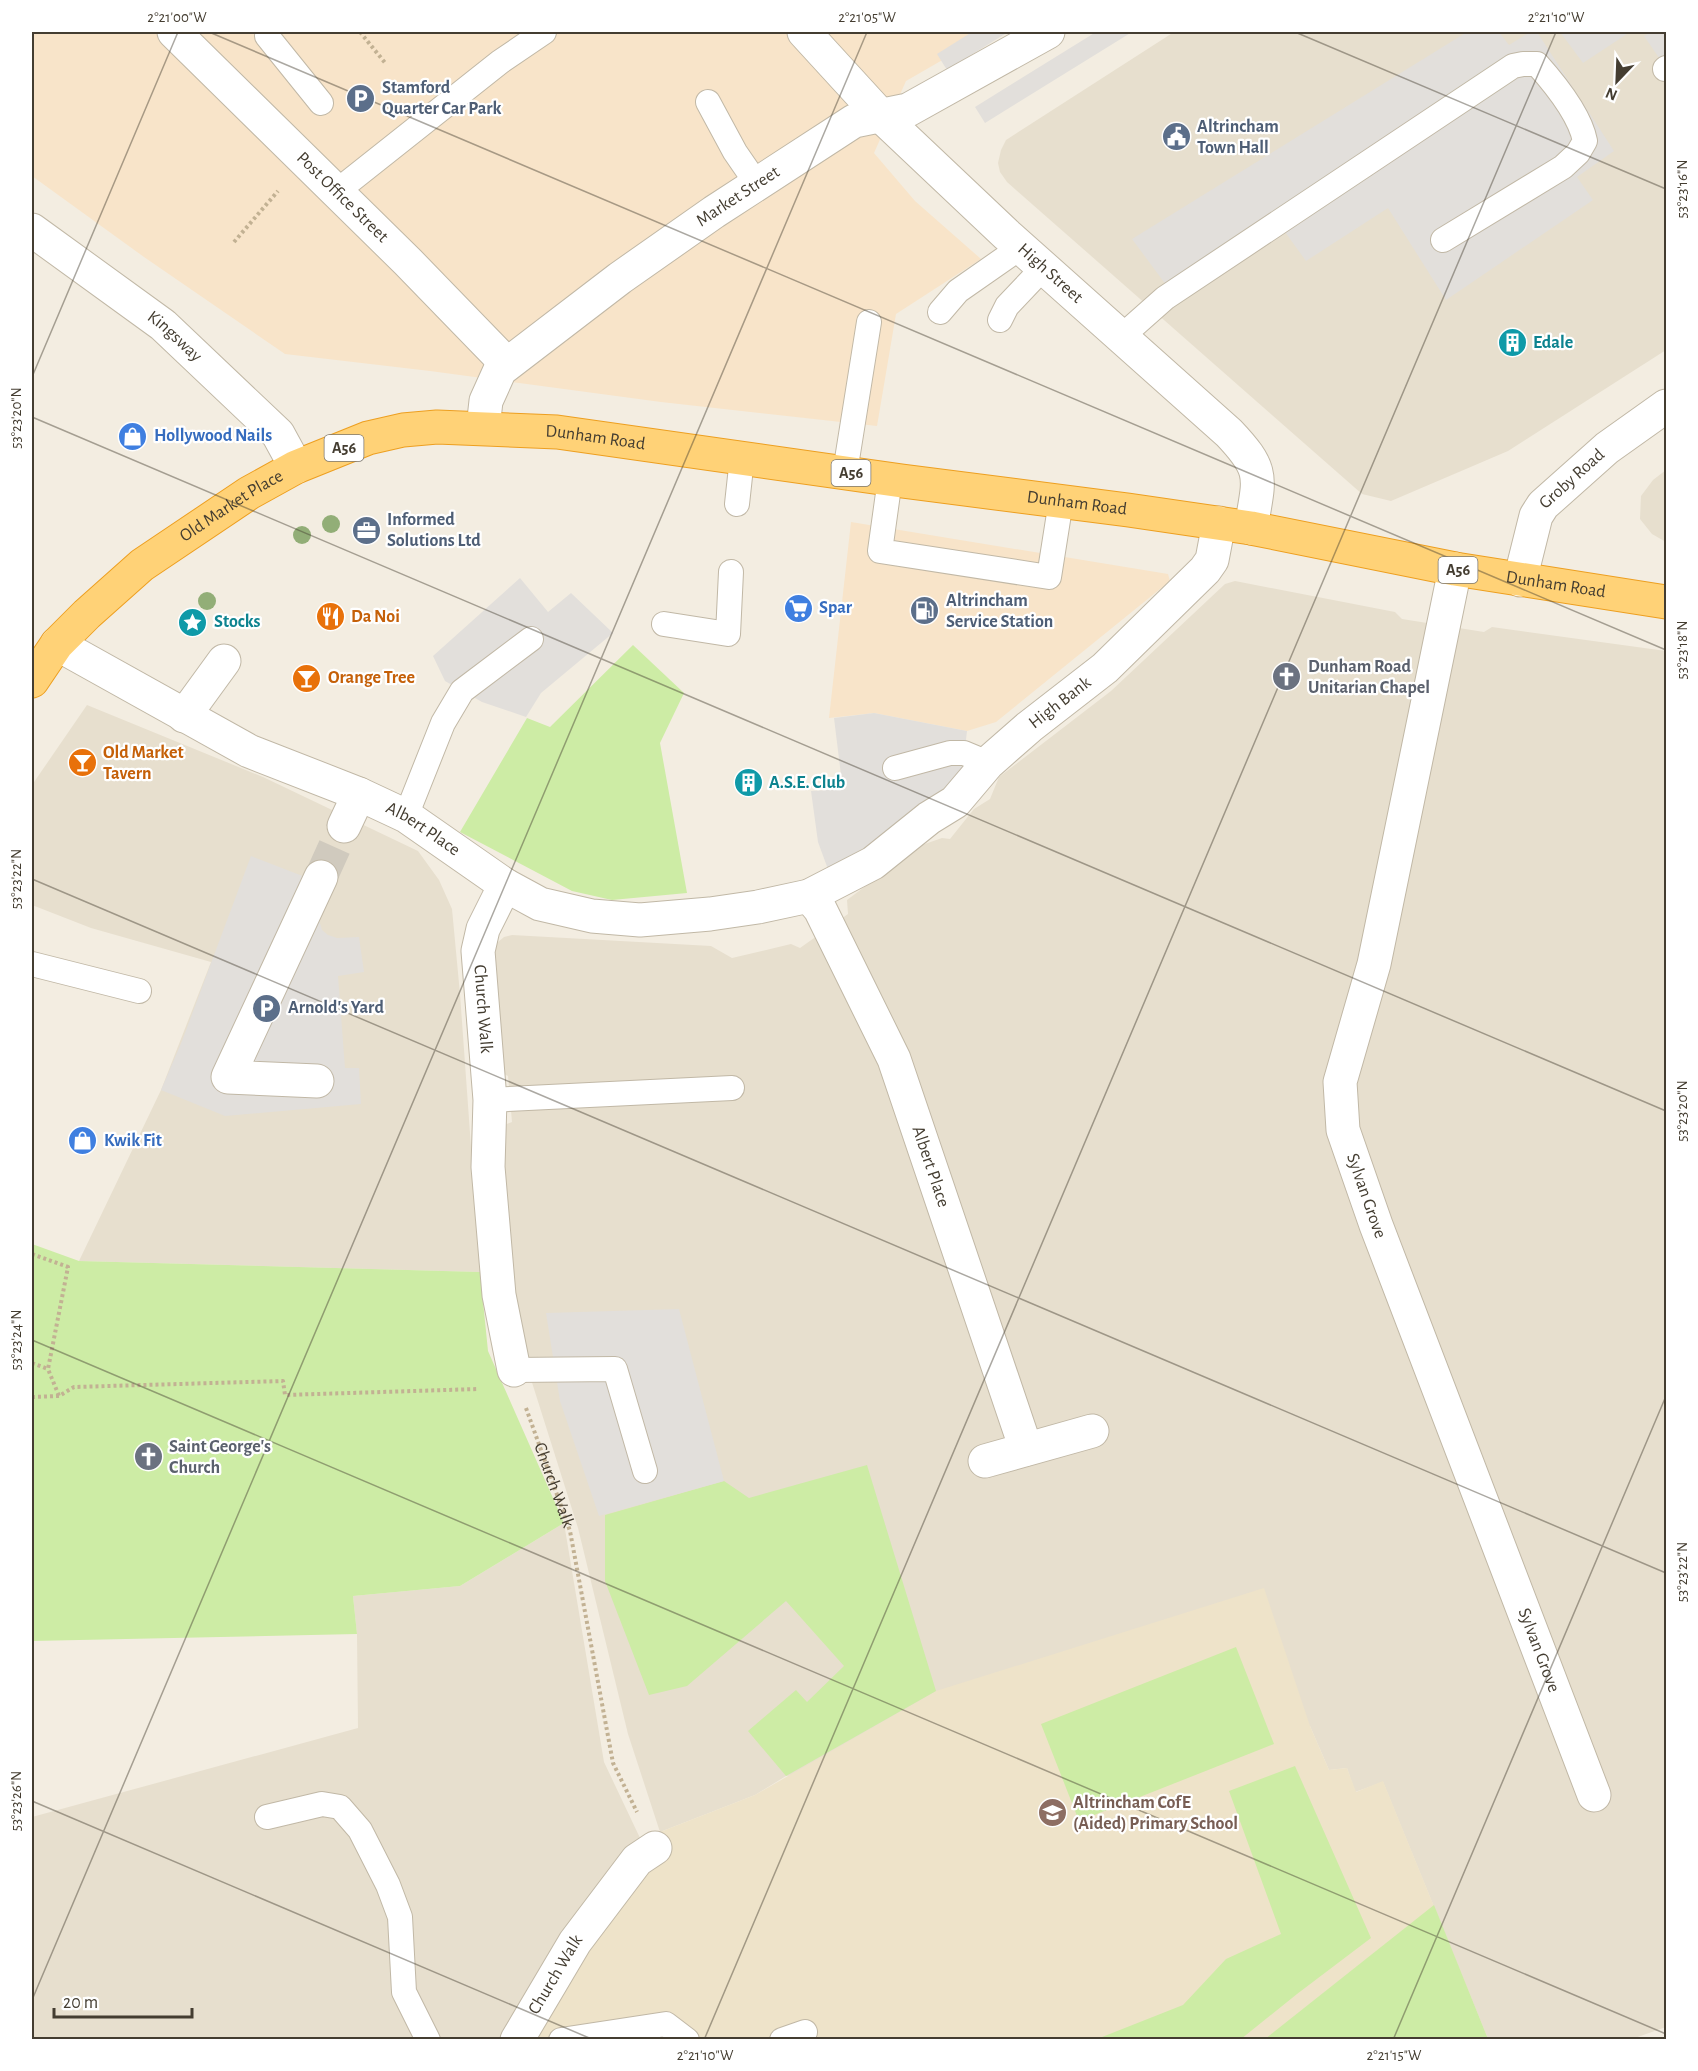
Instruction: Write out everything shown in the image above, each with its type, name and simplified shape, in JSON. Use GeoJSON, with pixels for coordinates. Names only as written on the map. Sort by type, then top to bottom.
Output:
{"type":"FeatureCollection","features":[{"type":"Feature","properties":{"kind":"highway","name":"Old Market Place"},"geometry":{"type":"LineString","coordinates":[[32,681],[57,644],[142,565],[249,493],[296,467],[368,438],[403,430],[436,427],[483,428]]}},
{"type":"Feature","properties":{"kind":"highway","name":"Dunham Road"},"geometry":{"type":"LineString","coordinates":[[483,428],[557,432],[1219,523],[1455,569],[1666,602]]}},
{"type":"Feature","properties":{"kind":"street","name":"Post Office Street"},"geometry":{"type":"LineString","coordinates":[[174,32],[408,262],[507,363]]}},
{"type":"Feature","properties":{"kind":"street","name":"High Street"},"geometry":{"type":"LineString","coordinates":[[804,32],[880,115],[1032,258],[1229,433],[1246,451],[1255,465],[1258,483],[1251,528]]}},
{"type":"Feature","properties":{"kind":"street","name":"Market Street"},"geometry":{"type":"LineString","coordinates":[[483,428],[486,401],[500,370],[620,278],[854,121],[908,110],[1048,32]]}},
{"type":"Feature","properties":{"kind":"street","name":"Kingsway"},"geometry":{"type":"LineString","coordinates":[[32,230],[163,325],[278,434],[296,467]]}},
{"type":"Feature","properties":{"kind":"street","name":"Groby Road"},"geometry":{"type":"LineString","coordinates":[[1520,580],[1536,516],[1543,505],[1607,448],[1666,406]]}},
{"type":"Feature","properties":{"kind":"street","name":"High Bank"},"geometry":{"type":"LineString","coordinates":[[873,863],[929,818],[955,802],[988,763],[1029,727],[1105,668],[1205,570],[1212,560],[1219,523]]}},
{"type":"Feature","properties":{"kind":"street","name":"Sylvan Grove"},"geometry":{"type":"LineString","coordinates":[[1455,569],[1374,964],[1340,1082],[1343,1130],[1376,1225],[1594,1795]]}},
{"type":"Feature","properties":{"kind":"street","name":"Albert Place"},"geometry":{"type":"LineString","coordinates":[[57,644],[249,751],[359,794],[406,816],[506,885],[540,904],[592,916],[640,920],[710,914],[809,896],[873,863]]}},
{"type":"Feature","properties":{"kind":"street"},"geometry":{"type":"LineString","coordinates":[[184,716],[224,661]]}},
{"type":"Feature","properties":{"kind":"street"},"geometry":{"type":"LineString","coordinates":[[344,826],[359,794]]}},
{"type":"Feature","properties":{"kind":"street"},"geometry":{"type":"LineString","coordinates":[[317,1082],[228,1077],[321,877]]}},
{"type":"Feature","properties":{"kind":"street","name":"Church Walk"},"geometry":{"type":"LineString","coordinates":[[506,885],[483,929],[478,951],[490,1100],[488,1167],[499,1295],[516,1378]]}},
{"type":"Feature","properties":{"kind":"street","name":"Albert Place"},"geometry":{"type":"LineString","coordinates":[[809,896],[820,909],[894,1059],[1026,1449]]}},
{"type":"Feature","properties":{"kind":"street"},"geometry":{"type":"LineString","coordinates":[[985,1461],[1092,1431]]}},
{"type":"Feature","properties":{"kind":"street","name":"Church Walk"},"geometry":{"type":"LineString","coordinates":[[517,2040],[575,1942],[637,1860],[655,1848]]}},
{"type":"Feature","properties":{"kind":"lane"},"geometry":{"type":"LineString","coordinates":[[336,192],[500,62],[544,32]]}},
{"type":"Feature","properties":{"kind":"lane"},"geometry":{"type":"LineString","coordinates":[[267,36],[321,103]]}},
{"type":"Feature","properties":{"kind":"lane"},"geometry":{"type":"LineString","coordinates":[[1121,337],[1165,298],[1514,66],[1537,64],[1552,80],[1583,131],[1585,141],[1578,153],[1563,167],[1443,240]]}},
{"type":"Feature","properties":{"kind":"lane"},"geometry":{"type":"LineString","coordinates":[[708,102],[735,152],[757,184]]}},
{"type":"Feature","properties":{"kind":"lane"},"geometry":{"type":"LineString","coordinates":[[940,312],[958,291],[1032,258]]}},
{"type":"Feature","properties":{"kind":"lane"},"geometry":{"type":"LineString","coordinates":[[1000,321],[1032,258]]}},
{"type":"Feature","properties":{"kind":"lane"},"geometry":{"type":"LineString","coordinates":[[845,472],[869,322]]}},
{"type":"Feature","properties":{"kind":"lane"},"geometry":{"type":"LineString","coordinates":[[737,504],[742,458]]}},
{"type":"Feature","properties":{"kind":"lane"},"geometry":{"type":"LineString","coordinates":[[890,479],[880,551],[1048,577],[1061,501]]}},
{"type":"Feature","properties":{"kind":"lane"},"geometry":{"type":"LineString","coordinates":[[664,624],[728,634],[730,572]]}},
{"type":"Feature","properties":{"kind":"lane"},"geometry":{"type":"LineString","coordinates":[[406,816],[443,723],[462,691],[531,639]]}},
{"type":"Feature","properties":{"kind":"lane"},"geometry":{"type":"LineString","coordinates":[[895,768],[950,753],[964,753],[988,763]]}},
{"type":"Feature","properties":{"kind":"lane"},"geometry":{"type":"LineString","coordinates":[[32,964],[139,991]]}},
{"type":"Feature","properties":{"kind":"lane"},"geometry":{"type":"LineString","coordinates":[[490,1100],[732,1088]]}},
{"type":"Feature","properties":{"kind":"lane"},"geometry":{"type":"LineString","coordinates":[[516,1378],[615,1369],[645,1471]]}},
{"type":"Feature","properties":{"kind":"lane"},"geometry":{"type":"LineString","coordinates":[[267,1817],[322,1804],[340,1807],[360,1830],[388,1885],[399,1917],[404,1992],[428,2040]]}},
{"type":"Feature","properties":{"kind":"lane"},"geometry":{"type":"LineString","coordinates":[[561,2040],[666,2024],[687,2040]]}},
{"type":"Feature","properties":{"kind":"lane"},"geometry":{"type":"LineString","coordinates":[[782,2040],[805,2032]]}},
{"type":"Feature","properties":{"kind":"path"},"geometry":{"type":"LineString","coordinates":[[360,32],[386,64]]}},
{"type":"Feature","properties":{"kind":"path"},"geometry":{"type":"LineString","coordinates":[[234,242],[304,162]]}},
{"type":"Feature","properties":{"kind":"path"},"geometry":{"type":"LineString","coordinates":[[32,1254],[68,1267],[48,1369],[59,1396]]}},
{"type":"Feature","properties":{"kind":"path"},"geometry":{"type":"LineString","coordinates":[[32,1363],[48,1369]]}},
{"type":"Feature","properties":{"kind":"path"},"geometry":{"type":"LineString","coordinates":[[32,1397],[59,1396],[74,1387],[283,1381],[285,1395],[470,1390],[516,1378]]}},
{"type":"Feature","properties":{"kind":"path","name":"Church Walk"},"geometry":{"type":"LineString","coordinates":[[516,1378],[570,1531],[613,1762],[655,1848]]}},
{"type":"Feature","properties":{"kind":"path"},"geometry":{"type":"LineString","coordinates":[[32,1560],[32,1651]]}},
{"type":"Feature","properties":{"kind":"shaded area"},"geometry":{"type":"Polygon","coordinates":[[[32,32],[991,32],[906,81],[874,153],[915,201],[981,259],[896,314],[877,426],[661,402],[285,354],[144,257],[32,176],[32,32]]]}},
{"type":"Feature","properties":{"kind":"shaded area"},"geometry":{"type":"Polygon","coordinates":[[[972,32],[1008,32],[947,70],[937,54],[972,32]]]}},
{"type":"Feature","properties":{"kind":"shaded area"},"geometry":{"type":"Polygon","coordinates":[[[1096,32],[1132,32],[985,123],[975,107],[1096,32]]]}},
{"type":"Feature","properties":{"kind":"shaded area"},"geometry":{"type":"Polygon","coordinates":[[[1174,32],[1666,32],[1666,350],[1508,451],[1391,501],[1362,494],[1007,182],[1000,172],[998,163],[1006,140],[1174,32]]]}},
{"type":"Feature","properties":{"kind":"shaded area"},"geometry":{"type":"Polygon","coordinates":[[[1467,32],[1499,32],[1509,45],[1530,32],[1537,32],[1614,151],[1577,177],[1593,200],[1446,300],[1388,208],[1306,261],[1285,232],[1178,301],[1132,239],[1467,32]]]}},
{"type":"Feature","properties":{"kind":"shaded area"},"geometry":{"type":"Polygon","coordinates":[[[1560,32],[1630,32],[1583,63],[1560,32]]]}},
{"type":"Feature","properties":{"kind":"shaded area"},"geometry":{"type":"Polygon","coordinates":[[[1651,32],[1666,32],[1666,68],[1644,36],[1651,32]]]}},
{"type":"Feature","properties":{"kind":"shaded area"},"geometry":{"type":"Polygon","coordinates":[[[1666,470],[1666,542],[1652,534],[1640,519],[1641,496],[1653,480],[1666,470]]]}},
{"type":"Feature","properties":{"kind":"shaded area"},"geometry":{"type":"Polygon","coordinates":[[[851,522],[1168,574],[1170,581],[996,722],[967,731],[874,713],[829,718],[851,522]]]}},
{"type":"Feature","properties":{"kind":"shaded area"},"geometry":{"type":"Polygon","coordinates":[[[520,578],[548,612],[571,593],[613,633],[541,693],[526,717],[482,702],[445,681],[433,656],[520,578]]]}},
{"type":"Feature","properties":{"kind":"shaded area"},"geometry":{"type":"Polygon","coordinates":[[[1235,581],[1395,612],[1402,619],[1484,632],[1492,627],[1666,651],[1666,2027],[1632,2039],[1488,2039],[1383,1782],[1355,1792],[1347,1768],[1329,1770],[1310,1726],[786,1776],[755,1795],[660,1832],[628,1734],[578,1528],[523,1354],[509,1300],[501,1129],[512,1122],[508,1076],[502,1073],[499,1067],[494,948],[498,942],[512,935],[711,946],[732,958],[791,944],[800,948],[848,914],[847,900],[919,846],[942,838],[950,839],[974,809],[990,799],[999,777],[1111,691],[1225,584],[1235,581]]]}},
{"type":"Feature","properties":{"kind":"shaded area"},"geometry":{"type":"Polygon","coordinates":[[[87,705],[263,777],[418,851],[439,880],[452,909],[480,1272],[79,1261],[161,1090],[211,962],[91,928],[32,905],[32,785],[87,705]]]}},
{"type":"Feature","properties":{"kind":"shaded area"},"geometry":{"type":"Polygon","coordinates":[[[874,713],[967,731],[962,774],[898,829],[829,872],[818,842],[811,791],[845,789],[841,775],[834,718],[874,713]]]}},
{"type":"Feature","properties":{"kind":"shaded area","name":"Arnold's Yard"},"geometry":{"type":"Polygon","coordinates":[[[251,856],[326,885],[317,913],[322,930],[337,938],[359,937],[364,972],[338,976],[345,1068],[359,1068],[361,1104],[225,1116],[161,1090],[182,1041],[251,856]]]}},
{"type":"Feature","properties":{"kind":"shaded area"},"geometry":{"type":"Polygon","coordinates":[[[679,1309],[724,1481],[599,1516],[560,1401],[546,1313],[679,1309]]]}},
{"type":"Feature","properties":{"kind":"shaded area"},"geometry":{"type":"Polygon","coordinates":[[[564,1523],[604,1762],[640,1838],[510,2039],[32,2040],[32,1817],[358,1728],[357,1634],[353,1596],[460,1586],[564,1523]]]}},
{"type":"Feature","properties":{"kind":"shaded area","name":"Altrincham CofE (Aided) Primary School"},"geometry":{"type":"Polygon","coordinates":[[[1264,1588],[1310,1726],[1329,1770],[1347,1768],[1356,1792],[1383,1781],[1488,2039],[526,2040],[641,1867],[669,1857],[660,1832],[755,1795],[936,1691],[1264,1588]]]}},
{"type":"Feature","properties":{"kind":"green space"},"geometry":{"type":"Polygon","coordinates":[[[633,645],[684,693],[660,743],[687,893],[612,900],[572,891],[460,832],[527,718],[550,727],[633,645]]]}},
{"type":"Feature","properties":{"kind":"green space"},"geometry":{"type":"Polygon","coordinates":[[[32,1244],[79,1261],[480,1272],[488,1351],[564,1523],[460,1586],[353,1596],[357,1634],[32,1641],[32,1244]]]}},
{"type":"Feature","properties":{"kind":"green space"},"geometry":{"type":"Polygon","coordinates":[[[867,1465],[936,1691],[786,1776],[748,1731],[796,1690],[807,1702],[844,1666],[786,1601],[687,1686],[649,1695],[605,1581],[605,1515],[724,1481],[749,1498],[867,1465]]]}},
{"type":"Feature","properties":{"kind":"green space"},"geometry":{"type":"Polygon","coordinates":[[[1236,1647],[1274,1744],[1079,1821],[1041,1724],[1236,1647]]]}},
{"type":"Feature","properties":{"kind":"green space"},"geometry":{"type":"Polygon","coordinates":[[[1295,1766],[1371,1938],[1241,2039],[1097,2039],[1183,2005],[1226,1959],[1281,1934],[1229,1791],[1295,1766]]]}},
{"type":"Feature","properties":{"kind":"green space"},"geometry":{"type":"Polygon","coordinates":[[[1434,1905],[1488,2039],[1265,2039],[1434,1905]]]}},
{"type":"Feature","properties":{"kind":"tunnel"},"geometry":{"type":"LineString","coordinates":[[321,877],[344,826]]}},
{"type":"Feature","properties":{"kind":"place","name":"Stamford Quarter Car Park"},"geometry":{"type":"Point","coordinates":[361,98]}},
{"type":"Feature","properties":{"kind":"place","name":"Altrincham Town Hall"},"geometry":{"type":"Point","coordinates":[1176,137]}},
{"type":"Feature","properties":{"kind":"place","name":"Edale"},"geometry":{"type":"Point","coordinates":[1512,343]}},
{"type":"Feature","properties":{"kind":"place","name":"Hollywood Nails"},"geometry":{"type":"Point","coordinates":[133,436]}},
{"type":"Feature","properties":{"kind":"place","name":"Informed Solutions Ltd"},"geometry":{"type":"Point","coordinates":[366,530]}},
{"type":"Feature","properties":{"kind":"place","name":"Spar"},"geometry":{"type":"Point","coordinates":[798,608]}},
{"type":"Feature","properties":{"kind":"place","name":"Altrincham Service Station"},"geometry":{"type":"Point","coordinates":[925,611]}},
{"type":"Feature","properties":{"kind":"place","name":"Da Noi"},"geometry":{"type":"Point","coordinates":[330,617]}},
{"type":"Feature","properties":{"kind":"place","name":"Stocks"},"geometry":{"type":"Point","coordinates":[193,622]}},
{"type":"Feature","properties":{"kind":"place","name":"Dunham Road Unitarian Chapel"},"geometry":{"type":"Point","coordinates":[1287,677]}},
{"type":"Feature","properties":{"kind":"place","name":"Orange Tree"},"geometry":{"type":"Point","coordinates":[307,678]}},
{"type":"Feature","properties":{"kind":"place","name":"Old Market Tavern"},"geometry":{"type":"Point","coordinates":[82,763]}},
{"type":"Feature","properties":{"kind":"place","name":"A.S.E. Club"},"geometry":{"type":"Point","coordinates":[748,783]}},
{"type":"Feature","properties":{"kind":"place","name":"Arnold's Yard"},"geometry":{"type":"Point","coordinates":[267,1008]}},
{"type":"Feature","properties":{"kind":"place","name":"Kwik Fit"},"geometry":{"type":"Point","coordinates":[83,1141]}},
{"type":"Feature","properties":{"kind":"place","name":"Saint George's Church"},"geometry":{"type":"Point","coordinates":[148,1457]}},
{"type":"Feature","properties":{"kind":"place","name":"Altrincham CofE (Aided) Primary School"},"geometry":{"type":"Point","coordinates":[1052,1813]}}]}
